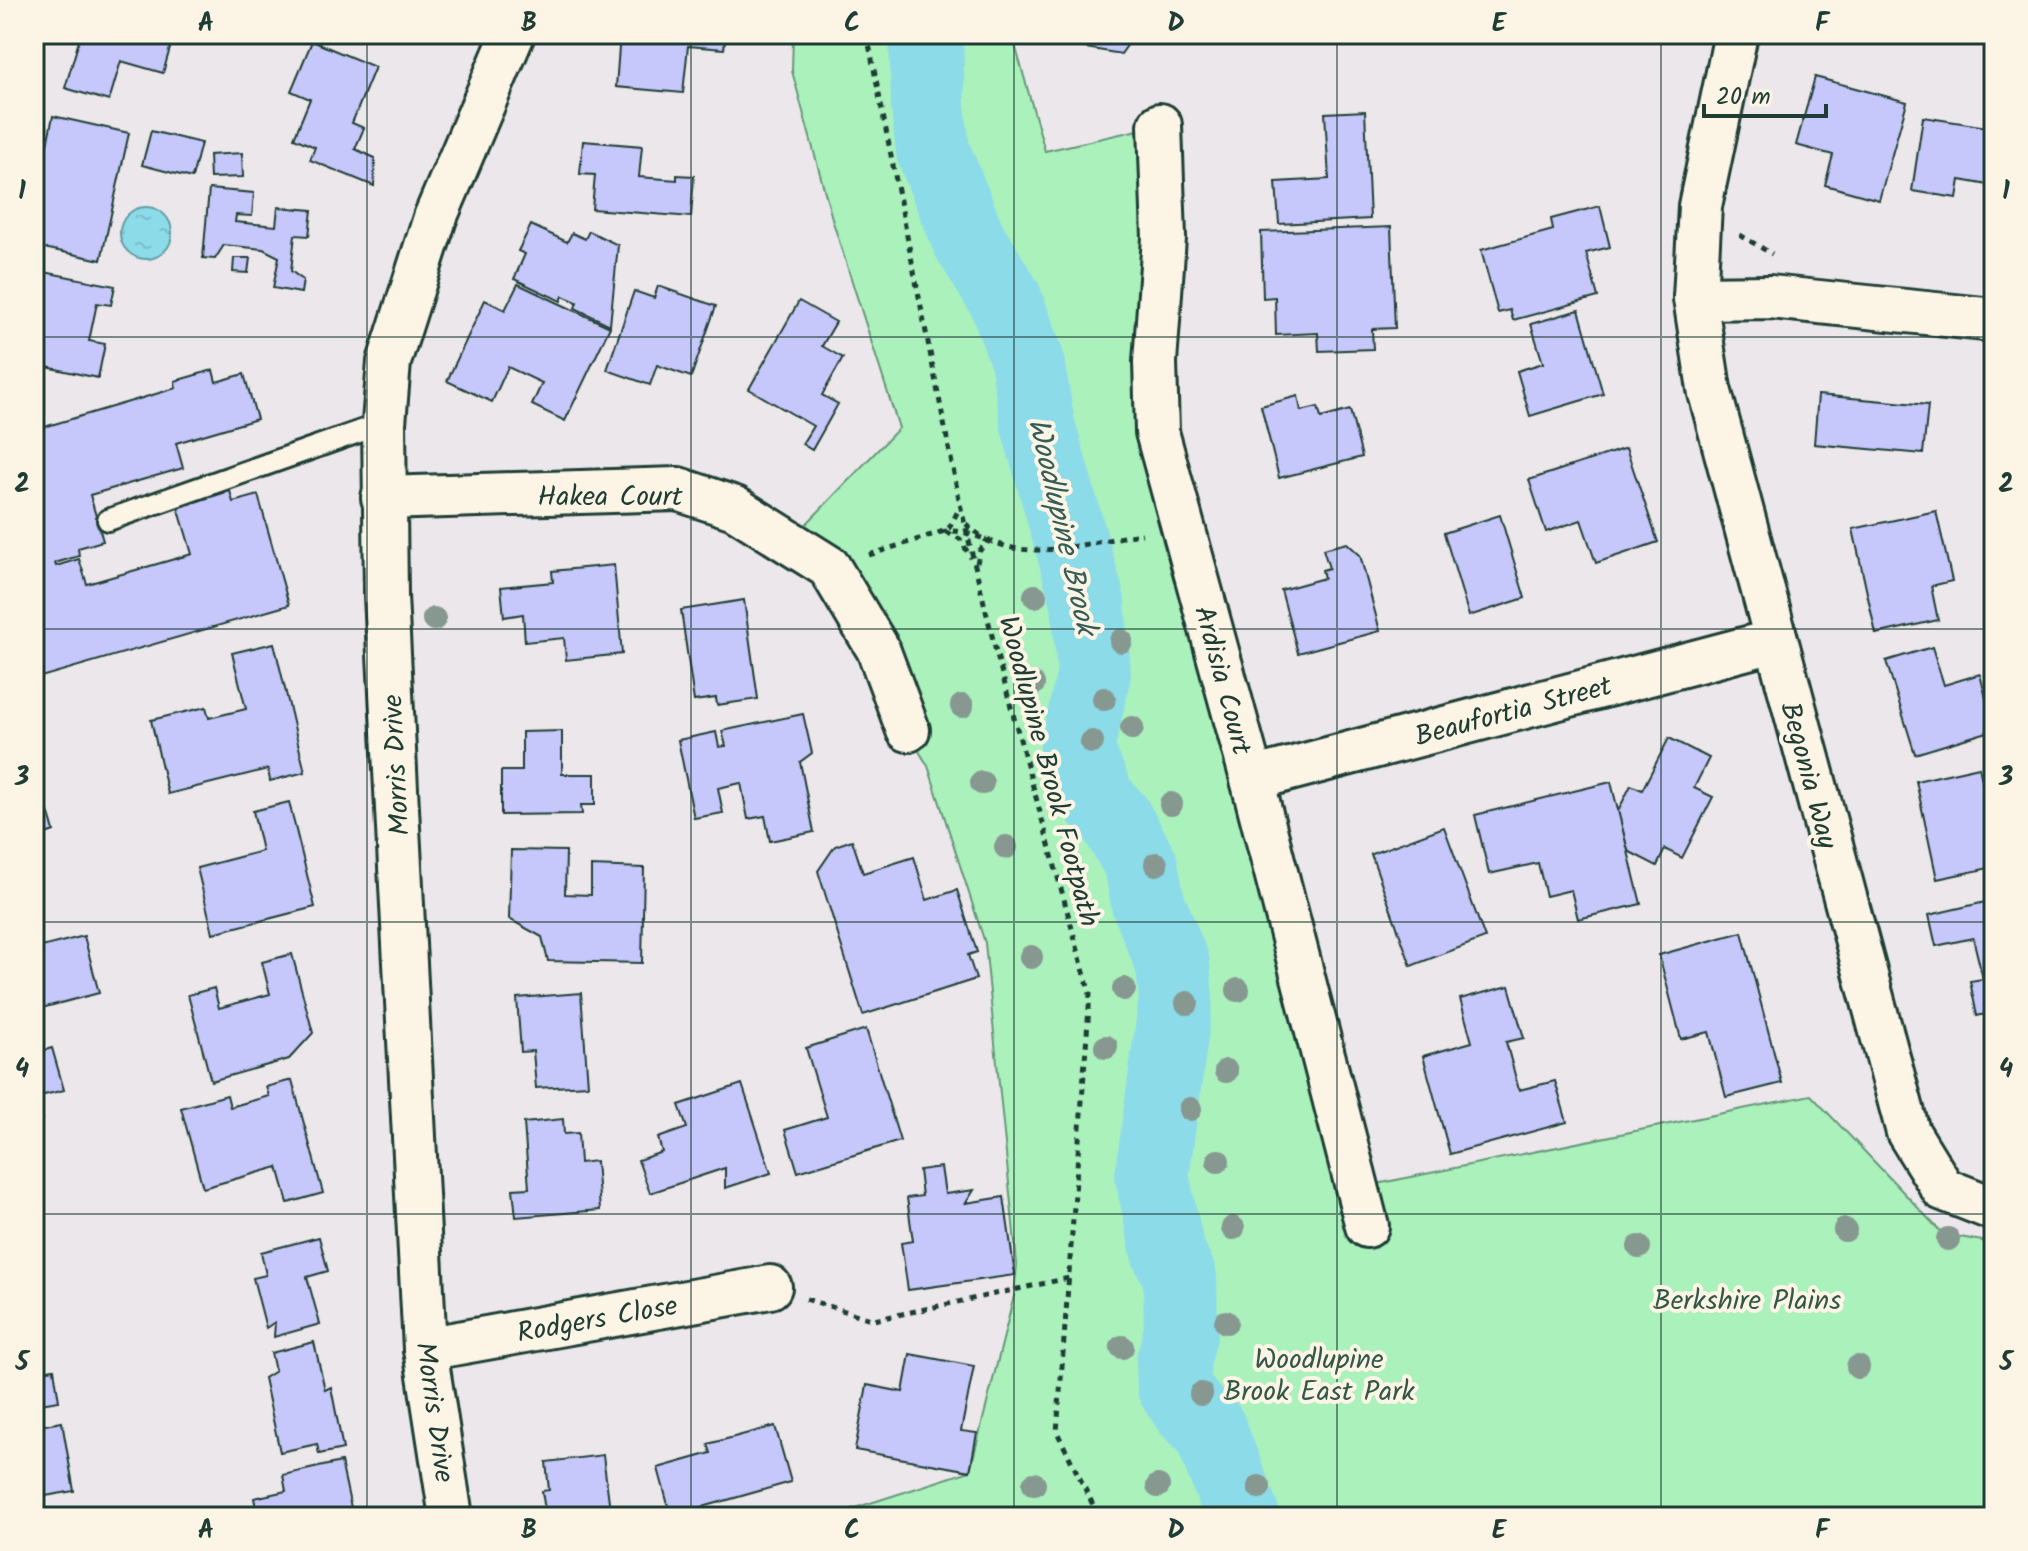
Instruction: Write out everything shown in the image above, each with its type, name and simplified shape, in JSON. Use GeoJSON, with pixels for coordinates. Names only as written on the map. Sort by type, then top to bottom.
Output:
{"type":"FeatureCollection","features":[{"type":"Feature","properties":{"kind":"street","name":"Morris Drive"},"geometry":{"type":"LineString","coordinates":[[451,1517],[425,1349],[383,498],[384,423],[389,362],[430,233],[513,34]]}},
{"type":"Feature","properties":{"kind":"street","name":"Begonia Way"},"geometry":{"type":"LineString","coordinates":[[1736,34],[1700,206],[1695,298],[1709,389],[1774,641],[1908,1132],[1943,1189],[1994,1209]]}},
{"type":"Feature","properties":{"kind":"street","name":"Ardisia Court"},"geometry":{"type":"LineString","coordinates":[[1160,125],[1164,238],[1155,362],[1157,432],[1252,779],[1367,1226]]}},
{"type":"Feature","properties":{"kind":"street"},"geometry":{"type":"LineString","coordinates":[[1695,298],[1770,297],[1994,320]]}},
{"type":"Feature","properties":{"kind":"street","name":"Hakea Court"},"geometry":{"type":"LineString","coordinates":[[383,498],[678,489],[735,508],[791,540],[829,567],[878,649],[908,730]]}},
{"type":"Feature","properties":{"kind":"street","name":"Beaufortia Street"},"geometry":{"type":"LineString","coordinates":[[1252,779],[1774,641]]}},
{"type":"Feature","properties":{"kind":"street","name":"Rodgers Close"},"geometry":{"type":"LineString","coordinates":[[425,1349],[770,1287]]}},
{"type":"Feature","properties":{"kind":"lane"},"geometry":{"type":"LineString","coordinates":[[108,520],[384,423]]}},
{"type":"Feature","properties":{"kind":"path","name":"Woodlupine Brook Footpath"},"geometry":{"type":"LineString","coordinates":[[867,34],[960,504],[1090,994],[1057,1432],[1099,1517]]}},
{"type":"Feature","properties":{"kind":"path"},"geometry":{"type":"LineString","coordinates":[[941,532],[954,521],[960,504]]}},
{"type":"Feature","properties":{"kind":"path"},"geometry":{"type":"LineString","coordinates":[[965,523],[988,542]]}},
{"type":"Feature","properties":{"kind":"path"},"geometry":{"type":"LineString","coordinates":[[829,567],[955,529],[968,536],[1019,549],[1052,549],[1108,538]]}},
{"type":"Feature","properties":{"kind":"path"},"geometry":{"type":"LineString","coordinates":[[941,532],[956,536],[975,566]]}},
{"type":"Feature","properties":{"kind":"path"},"geometry":{"type":"LineString","coordinates":[[975,566],[980,550],[988,542]]}},
{"type":"Feature","properties":{"kind":"path"},"geometry":{"type":"LineString","coordinates":[[770,1287],[874,1320],[1069,1278]]}},
{"type":"Feature","properties":{"kind":"green space"},"geometry":{"type":"Polygon","coordinates":[[[793,34],[1012,34],[1045,151],[1160,125],[1157,432],[1357,1188],[1811,1095],[1943,1234],[1994,1243],[1994,1517],[827,1517],[970,1471],[1014,1296],[1017,1264],[985,943],[928,766],[791,540],[899,428],[833,222],[792,71],[793,34]]]}},
{"type":"Feature","properties":{"kind":"water"},"geometry":{"type":"Polygon","coordinates":[[[146,207],[165,214],[172,233],[165,252],[146,259],[127,252],[120,233],[127,214],[146,207]]]}},
{"type":"Feature","properties":{"kind":"building"},"geometry":{"type":"Polygon","coordinates":[[[81,34],[174,34],[163,73],[121,61],[109,101],[65,88],[81,34]]]}},
{"type":"Feature","properties":{"kind":"building"},"geometry":{"type":"Polygon","coordinates":[[[620,34],[726,34],[724,49],[688,46],[683,93],[616,87],[620,34]]]}},
{"type":"Feature","properties":{"kind":"building"},"geometry":{"type":"Polygon","coordinates":[[[1064,34],[1135,34],[1121,54],[1062,44],[1064,34]]]}},
{"type":"Feature","properties":{"kind":"building"},"geometry":{"type":"Polygon","coordinates":[[[312,41],[375,67],[352,123],[364,128],[355,149],[375,158],[374,186],[310,160],[315,147],[294,138],[310,99],[291,91],[312,41]]]}},
{"type":"Feature","properties":{"kind":"building"},"geometry":{"type":"Polygon","coordinates":[[[1815,77],[1907,102],[1879,200],[1825,185],[1833,155],[1796,145],[1815,77]]]}},
{"type":"Feature","properties":{"kind":"building"},"geometry":{"type":"Polygon","coordinates":[[[1365,111],[1370,219],[1279,224],[1276,182],[1329,179],[1325,113],[1365,111]]]}},
{"type":"Feature","properties":{"kind":"building"},"geometry":{"type":"Polygon","coordinates":[[[53,116],[129,133],[101,260],[34,246],[34,206],[53,116]]]}},
{"type":"Feature","properties":{"kind":"building"},"geometry":{"type":"Polygon","coordinates":[[[1923,117],[1994,128],[1994,186],[1960,180],[1957,198],[1912,191],[1923,117]]]}},
{"type":"Feature","properties":{"kind":"building"},"geometry":{"type":"Polygon","coordinates":[[[151,131],[201,143],[192,178],[142,165],[151,131]]]}},
{"type":"Feature","properties":{"kind":"building"},"geometry":{"type":"Polygon","coordinates":[[[583,141],[642,146],[639,177],[677,180],[677,175],[694,176],[691,217],[592,209],[595,175],[580,174],[583,141]]]}},
{"type":"Feature","properties":{"kind":"building"},"geometry":{"type":"Polygon","coordinates":[[[242,153],[243,177],[210,178],[209,155],[242,153]]]}},
{"type":"Feature","properties":{"kind":"building"},"geometry":{"type":"Polygon","coordinates":[[[209,189],[254,193],[252,216],[236,215],[235,222],[276,226],[278,207],[312,210],[309,236],[295,235],[291,271],[303,280],[301,293],[273,288],[279,257],[263,249],[224,245],[215,259],[203,258],[209,189]]]}},
{"type":"Feature","properties":{"kind":"building"},"geometry":{"type":"Polygon","coordinates":[[[1600,206],[1610,247],[1586,253],[1598,297],[1513,320],[1510,310],[1498,313],[1481,250],[1553,230],[1551,219],[1600,206]]]}},
{"type":"Feature","properties":{"kind":"building"},"geometry":{"type":"Polygon","coordinates":[[[531,225],[567,242],[572,233],[585,239],[589,231],[618,245],[610,325],[575,308],[577,302],[563,296],[561,301],[514,279],[525,254],[518,251],[531,225]]]}},
{"type":"Feature","properties":{"kind":"building"},"geometry":{"type":"Polygon","coordinates":[[[1391,227],[1395,328],[1372,329],[1373,349],[1319,351],[1318,333],[1276,335],[1275,297],[1263,298],[1261,232],[1391,227]]]}},
{"type":"Feature","properties":{"kind":"building"},"geometry":{"type":"Polygon","coordinates":[[[234,258],[250,258],[248,273],[233,272],[234,258]]]}},
{"type":"Feature","properties":{"kind":"building"},"geometry":{"type":"Polygon","coordinates":[[[34,270],[115,286],[111,305],[97,303],[89,341],[105,344],[98,378],[37,365],[34,378],[34,270]]]}},
{"type":"Feature","properties":{"kind":"building"},"geometry":{"type":"Polygon","coordinates":[[[518,284],[610,327],[565,421],[532,405],[542,383],[508,367],[492,402],[447,381],[485,300],[505,310],[518,284]]]}},
{"type":"Feature","properties":{"kind":"building"},"geometry":{"type":"Polygon","coordinates":[[[658,286],[716,306],[691,377],[657,365],[650,385],[607,370],[634,291],[654,298],[658,286]]]}},
{"type":"Feature","properties":{"kind":"building"},"geometry":{"type":"Polygon","coordinates":[[[799,301],[836,322],[822,346],[843,358],[822,395],[838,404],[812,450],[802,444],[813,426],[749,389],[799,301]]]}},
{"type":"Feature","properties":{"kind":"building"},"geometry":{"type":"Polygon","coordinates":[[[1579,310],[1603,394],[1530,416],[1517,371],[1543,363],[1531,324],[1579,310]]]}},
{"type":"Feature","properties":{"kind":"building"},"geometry":{"type":"Polygon","coordinates":[[[213,370],[216,382],[244,374],[257,419],[176,443],[183,468],[90,495],[103,541],[78,548],[79,556],[55,563],[56,566],[79,559],[87,584],[192,554],[178,507],[230,491],[233,502],[258,495],[289,605],[34,679],[34,430],[176,388],[175,381],[213,370]]]}},
{"type":"Feature","properties":{"kind":"building"},"geometry":{"type":"Polygon","coordinates":[[[1818,395],[1928,405],[1923,454],[1814,444],[1818,395]]]}},
{"type":"Feature","properties":{"kind":"building"},"geometry":{"type":"Polygon","coordinates":[[[1298,396],[1301,411],[1318,407],[1321,418],[1350,410],[1362,457],[1279,478],[1261,406],[1298,396]]]}},
{"type":"Feature","properties":{"kind":"building"},"geometry":{"type":"Polygon","coordinates":[[[1626,448],[1658,542],[1596,563],[1581,520],[1546,532],[1529,480],[1626,448]]]}},
{"type":"Feature","properties":{"kind":"building"},"geometry":{"type":"Polygon","coordinates":[[[1936,511],[1952,581],[1931,586],[1938,620],[1876,634],[1853,529],[1936,511]]]}},
{"type":"Feature","properties":{"kind":"building"},"geometry":{"type":"Polygon","coordinates":[[[1500,515],[1525,598],[1469,616],[1444,533],[1500,515]]]}},
{"type":"Feature","properties":{"kind":"building"},"geometry":{"type":"Polygon","coordinates":[[[1347,543],[1360,555],[1380,631],[1298,653],[1281,590],[1324,578],[1322,570],[1329,568],[1323,549],[1347,543]]]}},
{"type":"Feature","properties":{"kind":"building"},"geometry":{"type":"Polygon","coordinates":[[[614,565],[622,654],[566,660],[564,638],[525,642],[523,614],[504,617],[501,587],[553,582],[552,571],[614,565]]]}},
{"type":"Feature","properties":{"kind":"building"},"geometry":{"type":"Polygon","coordinates":[[[744,600],[758,699],[717,705],[716,698],[694,701],[681,610],[744,600]]]}},
{"type":"Feature","properties":{"kind":"building"},"geometry":{"type":"Polygon","coordinates":[[[274,643],[305,772],[270,781],[268,769],[168,794],[151,720],[206,707],[209,718],[246,709],[232,653],[274,643]]]}},
{"type":"Feature","properties":{"kind":"building"},"geometry":{"type":"Polygon","coordinates":[[[1932,647],[1944,685],[1980,674],[1994,730],[1915,754],[1886,661],[1932,647]]]}},
{"type":"Feature","properties":{"kind":"building"},"geometry":{"type":"Polygon","coordinates":[[[803,714],[812,753],[800,762],[814,832],[770,841],[765,816],[748,819],[741,783],[718,788],[723,813],[694,818],[678,740],[716,732],[719,747],[726,746],[722,731],[803,714]]]}},
{"type":"Feature","properties":{"kind":"building"},"geometry":{"type":"Polygon","coordinates":[[[562,731],[562,774],[595,774],[595,805],[581,805],[582,814],[501,815],[501,771],[522,771],[522,732],[562,731]]]}},
{"type":"Feature","properties":{"kind":"building"},"geometry":{"type":"Polygon","coordinates":[[[1669,738],[1709,758],[1694,788],[1713,797],[1682,858],[1665,849],[1657,866],[1628,851],[1618,811],[1631,785],[1642,790],[1669,738]]]}},
{"type":"Feature","properties":{"kind":"building"},"geometry":{"type":"Polygon","coordinates":[[[1979,767],[1994,832],[1994,867],[1937,879],[1916,781],[1979,767]]]}},
{"type":"Feature","properties":{"kind":"building"},"geometry":{"type":"Polygon","coordinates":[[[1611,782],[1641,904],[1578,919],[1571,890],[1546,896],[1538,863],[1489,874],[1475,815],[1611,782]]]}},
{"type":"Feature","properties":{"kind":"building"},"geometry":{"type":"Polygon","coordinates":[[[42,792],[54,831],[34,838],[34,795],[42,792]]]}},
{"type":"Feature","properties":{"kind":"building"},"geometry":{"type":"Polygon","coordinates":[[[289,802],[315,907],[213,933],[197,868],[262,851],[253,811],[289,802]]]}},
{"type":"Feature","properties":{"kind":"building"},"geometry":{"type":"Polygon","coordinates":[[[1444,827],[1485,938],[1411,966],[1371,854],[1444,827]]]}},
{"type":"Feature","properties":{"kind":"building"},"geometry":{"type":"Polygon","coordinates":[[[852,840],[863,873],[914,857],[927,900],[957,890],[977,952],[968,955],[976,979],[863,1015],[818,871],[835,846],[852,840]]]}},
{"type":"Feature","properties":{"kind":"building"},"geometry":{"type":"Polygon","coordinates":[[[511,850],[566,851],[565,894],[591,895],[591,866],[644,868],[642,963],[548,961],[542,937],[509,919],[511,850]]]}},
{"type":"Feature","properties":{"kind":"building"},"geometry":{"type":"Polygon","coordinates":[[[1994,900],[1994,1012],[1977,1016],[1970,981],[1983,979],[1973,938],[1936,946],[1929,915],[1994,900]]]}},
{"type":"Feature","properties":{"kind":"building"},"geometry":{"type":"Polygon","coordinates":[[[1742,932],[1782,1083],[1726,1097],[1709,1032],[1681,1039],[1659,955],[1742,932]]]}},
{"type":"Feature","properties":{"kind":"building"},"geometry":{"type":"Polygon","coordinates":[[[84,936],[99,993],[34,1010],[34,949],[84,936]]]}},
{"type":"Feature","properties":{"kind":"building"},"geometry":{"type":"Polygon","coordinates":[[[292,954],[313,1033],[289,1059],[211,1081],[188,995],[214,988],[219,1008],[270,994],[262,962],[292,954]]]}},
{"type":"Feature","properties":{"kind":"building"},"geometry":{"type":"Polygon","coordinates":[[[1509,986],[1524,1038],[1506,1042],[1519,1090],[1555,1081],[1567,1122],[1450,1154],[1423,1056],[1472,1042],[1460,999],[1509,986]]]}},
{"type":"Feature","properties":{"kind":"building"},"geometry":{"type":"Polygon","coordinates":[[[581,993],[588,1085],[536,1088],[533,1051],[521,1052],[517,998],[581,993]]]}},
{"type":"Feature","properties":{"kind":"building"},"geometry":{"type":"Polygon","coordinates":[[[866,1029],[900,1141],[798,1172],[785,1130],[827,1117],[806,1048],[866,1029]]]}},
{"type":"Feature","properties":{"kind":"building"},"geometry":{"type":"Polygon","coordinates":[[[52,1048],[64,1090],[36,1097],[42,1119],[34,1121],[34,1053],[52,1048]]]}},
{"type":"Feature","properties":{"kind":"building"},"geometry":{"type":"Polygon","coordinates":[[[292,1080],[323,1193],[288,1203],[278,1167],[203,1188],[181,1108],[227,1095],[230,1107],[269,1096],[266,1087],[292,1080]]]}},
{"type":"Feature","properties":{"kind":"building"},"geometry":{"type":"Polygon","coordinates":[[[742,1084],[771,1173],[725,1188],[725,1168],[650,1193],[638,1160],[662,1152],[658,1138],[687,1128],[679,1105],[742,1084]]]}},
{"type":"Feature","properties":{"kind":"building"},"geometry":{"type":"Polygon","coordinates":[[[563,1119],[564,1134],[578,1133],[580,1163],[596,1161],[600,1210],[516,1217],[513,1189],[529,1188],[524,1123],[563,1119]]]}},
{"type":"Feature","properties":{"kind":"building"},"geometry":{"type":"Polygon","coordinates":[[[941,1167],[945,1194],[974,1190],[966,1203],[1004,1197],[1015,1275],[908,1290],[901,1243],[913,1241],[907,1198],[922,1196],[919,1170],[941,1167]]]}},
{"type":"Feature","properties":{"kind":"building"},"geometry":{"type":"Polygon","coordinates":[[[34,1216],[40,1259],[34,1260],[34,1216]]]}},
{"type":"Feature","properties":{"kind":"building"},"geometry":{"type":"Polygon","coordinates":[[[319,1237],[328,1271],[307,1277],[320,1324],[274,1337],[275,1322],[266,1328],[253,1278],[266,1275],[261,1252],[319,1237]]]}},
{"type":"Feature","properties":{"kind":"building"},"geometry":{"type":"Polygon","coordinates":[[[34,1315],[42,1371],[54,1369],[59,1401],[34,1405],[34,1315]]]}},
{"type":"Feature","properties":{"kind":"building"},"geometry":{"type":"Polygon","coordinates":[[[314,1342],[325,1390],[331,1387],[343,1449],[319,1454],[317,1444],[280,1452],[264,1378],[275,1371],[271,1353],[314,1342]]]}},
{"type":"Feature","properties":{"kind":"building"},"geometry":{"type":"Polygon","coordinates":[[[910,1354],[974,1366],[961,1431],[977,1433],[970,1471],[855,1450],[867,1385],[903,1392],[910,1354]]]}},
{"type":"Feature","properties":{"kind":"building"},"geometry":{"type":"Polygon","coordinates":[[[62,1422],[74,1491],[34,1498],[34,1427],[62,1422]]]}},
{"type":"Feature","properties":{"kind":"building"},"geometry":{"type":"Polygon","coordinates":[[[775,1426],[791,1482],[671,1516],[658,1468],[711,1453],[708,1444],[775,1426]]]}},
{"type":"Feature","properties":{"kind":"building"},"geometry":{"type":"Polygon","coordinates":[[[603,1455],[611,1517],[546,1517],[542,1491],[549,1490],[546,1462],[603,1455]]]}},
{"type":"Feature","properties":{"kind":"building"},"geometry":{"type":"Polygon","coordinates":[[[341,1462],[353,1517],[258,1517],[254,1498],[286,1491],[283,1475],[341,1462]]]}},
{"type":"Feature","properties":{"kind":"waterway","name":"Woodlupine Brook"},"geometry":{"type":"LineString","coordinates":[[926,34],[933,151],[969,240],[1005,299],[1027,359],[1038,425],[1088,602],[1094,673],[1077,749],[1098,799],[1115,818],[1141,865],[1148,903],[1173,965],[1176,999],[1152,1176],[1168,1252],[1180,1277],[1181,1331],[1173,1362],[1174,1387],[1190,1411],[1209,1428],[1243,1517]]}},
{"type":"Feature","properties":{"kind":"park label","name":"Berkshire Plains"},"geometry":{"type":"Point","coordinates":[1747,1299]}},
{"type":"Feature","properties":{"kind":"park label","name":"Woodlupine Brook East Park"},"geometry":{"type":"Point","coordinates":[1319,1374]}}]}
